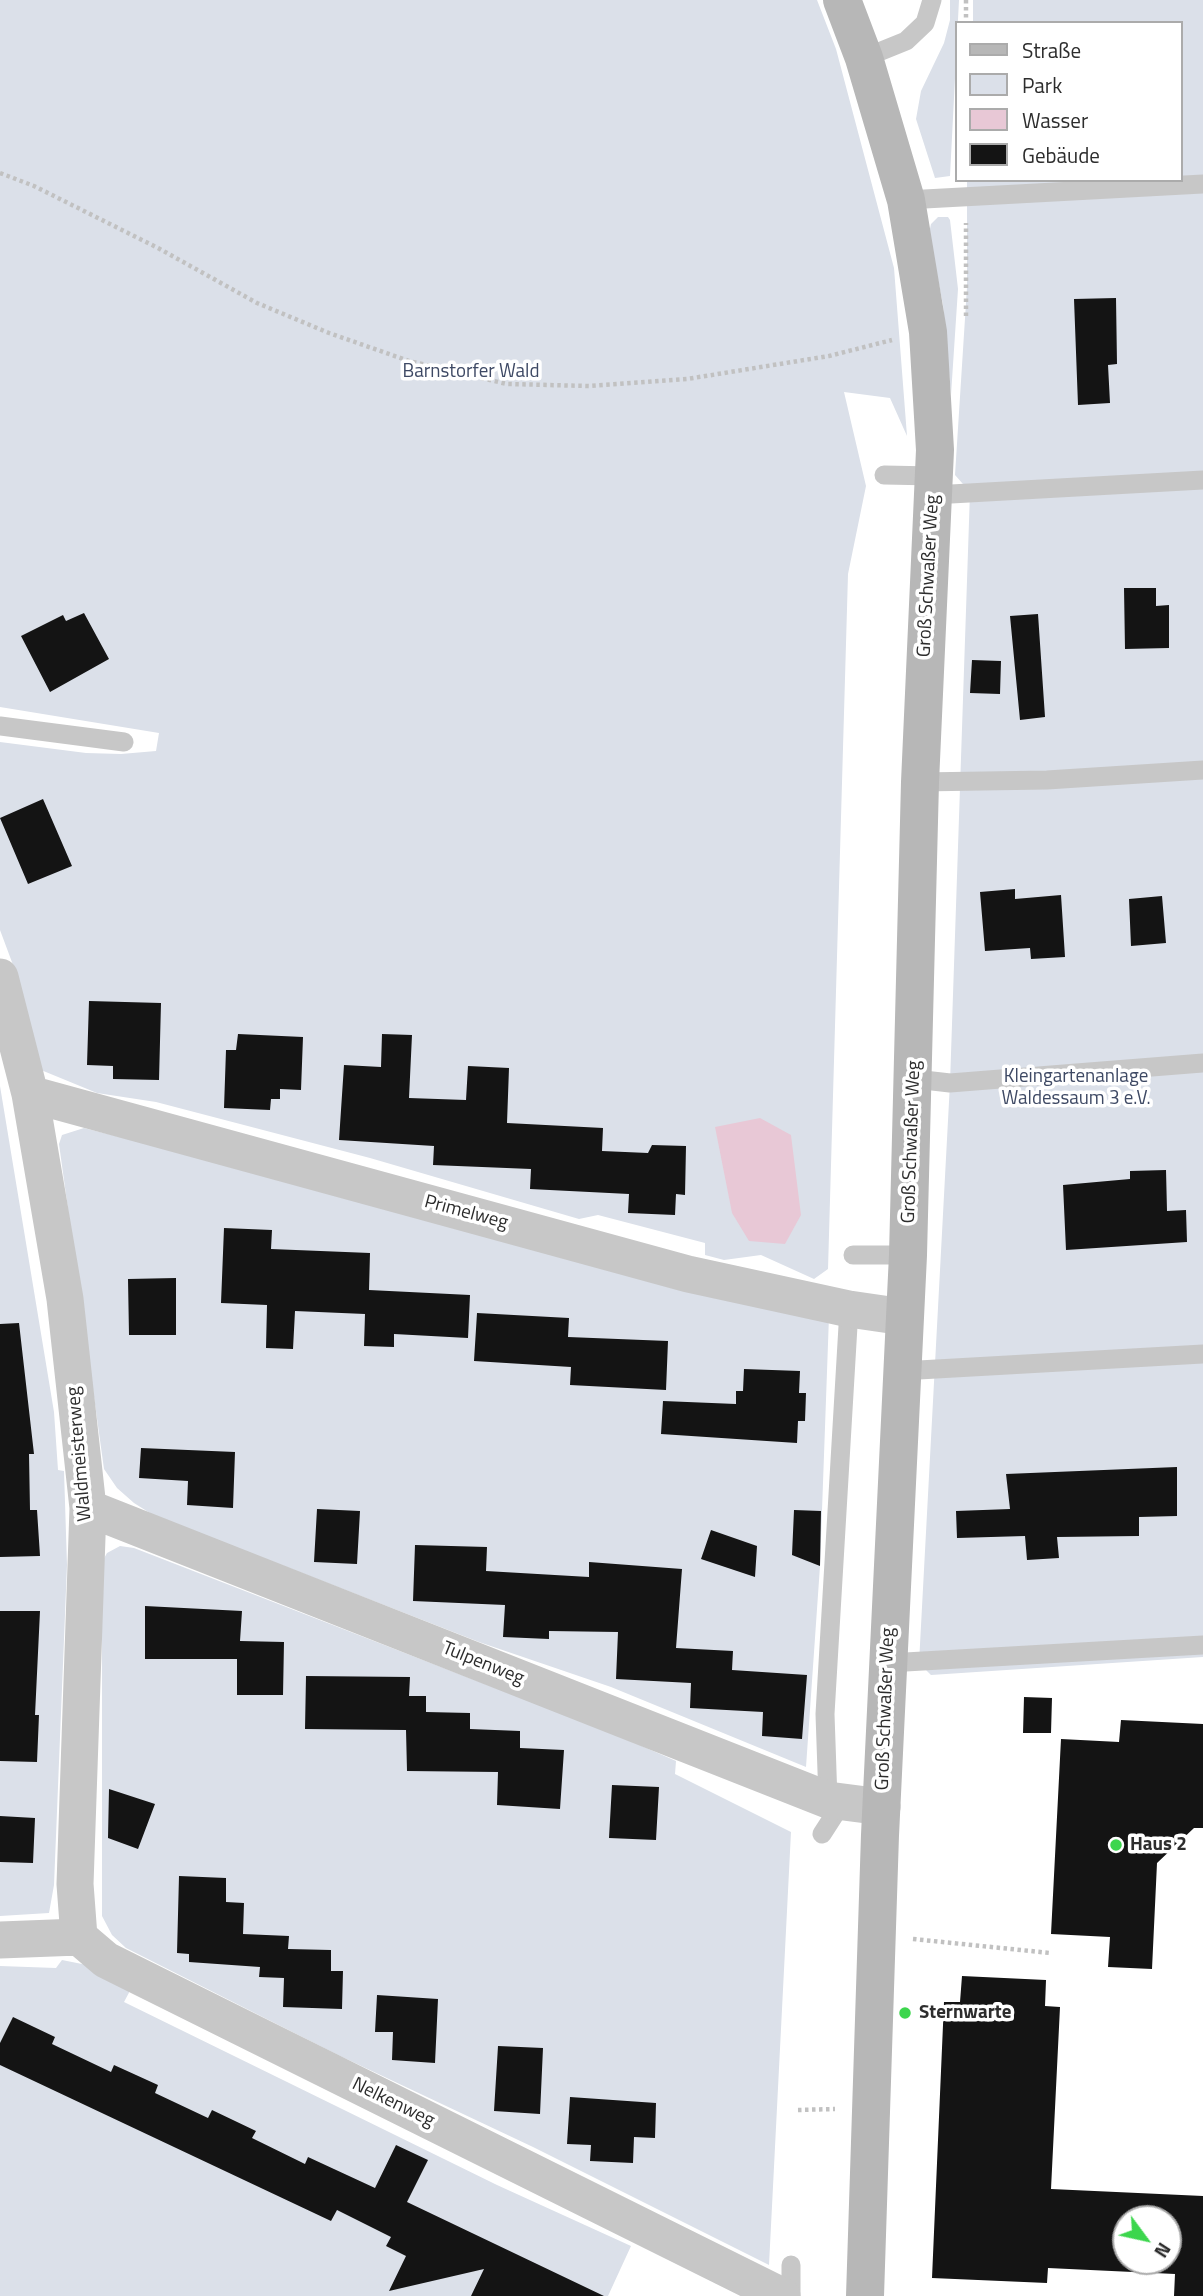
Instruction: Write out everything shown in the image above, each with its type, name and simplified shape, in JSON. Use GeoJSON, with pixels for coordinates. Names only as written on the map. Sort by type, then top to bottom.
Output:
{"type":"FeatureCollection","features":[{"type":"Feature","properties":{"kind":"street","name":"Groß Schwaßer Weg"},"geometry":{"type":"LineString","coordinates":[[842,0],[864,58],[906,200],[928,332],[933,485],[920,782],[915,1079],[882,1807],[865,2296]]}},
{"type":"Feature","properties":{"kind":"street","name":"Waldmeisterweg"},"geometry":{"type":"LineString","coordinates":[[0,977],[30,1094],[65,1298],[88,1508],[75,1884],[79,1937]]}},
{"type":"Feature","properties":{"kind":"street","name":"Primelweg"},"geometry":{"type":"LineString","coordinates":[[30,1094],[688,1274],[849,1309],[904,1317]]}},
{"type":"Feature","properties":{"kind":"street","name":"Tulpenweg"},"geometry":{"type":"LineString","coordinates":[[88,1508],[831,1813],[882,1807]]}},
{"type":"Feature","properties":{"kind":"street"},"geometry":{"type":"LineString","coordinates":[[0,1940],[79,1937]]}},
{"type":"Feature","properties":{"kind":"street","name":"Nelkenweg"},"geometry":{"type":"LineString","coordinates":[[79,1937],[106,1960],[786,2280]]}},
{"type":"Feature","properties":{"kind":"lane"},"geometry":{"type":"LineString","coordinates":[[864,58],[906,41],[925,23],[932,0]]}},
{"type":"Feature","properties":{"kind":"lane"},"geometry":{"type":"LineString","coordinates":[[906,200],[1203,184]]}},
{"type":"Feature","properties":{"kind":"lane"},"geometry":{"type":"LineString","coordinates":[[884,475],[933,485],[1203,480]]}},
{"type":"Feature","properties":{"kind":"lane"},"geometry":{"type":"LineString","coordinates":[[0,726],[124,742]]}},
{"type":"Feature","properties":{"kind":"lane"},"geometry":{"type":"LineString","coordinates":[[920,782],[1047,780],[1203,770]]}},
{"type":"Feature","properties":{"kind":"lane"},"geometry":{"type":"LineString","coordinates":[[915,1079],[950,1083],[1203,1063]]}},
{"type":"Feature","properties":{"kind":"lane"},"geometry":{"type":"LineString","coordinates":[[853,1255],[908,1255]]}},
{"type":"Feature","properties":{"kind":"lane"},"geometry":{"type":"LineString","coordinates":[[831,1813],[825,1714],[849,1309]]}},
{"type":"Feature","properties":{"kind":"lane"},"geometry":{"type":"LineString","coordinates":[[901,1371],[1203,1354]]}},
{"type":"Feature","properties":{"kind":"lane"},"geometry":{"type":"LineString","coordinates":[[888,1663],[1203,1645]]}},
{"type":"Feature","properties":{"kind":"lane"},"geometry":{"type":"LineString","coordinates":[[786,2280],[790,2296]]}},
{"type":"Feature","properties":{"kind":"path"},"geometry":{"type":"LineString","coordinates":[[966,0],[966,21]]}},
{"type":"Feature","properties":{"kind":"path"},"geometry":{"type":"LineString","coordinates":[[0,173],[34,186],[158,248],[257,303],[329,333],[410,361],[507,384],[590,386],[687,379],[829,356],[928,332]]}},
{"type":"Feature","properties":{"kind":"path"},"geometry":{"type":"LineString","coordinates":[[912,1939],[1049,1953]]}},
{"type":"Feature","properties":{"kind":"path"},"geometry":{"type":"LineString","coordinates":[[798,2110],[837,2108]]}},
{"type":"Feature","properties":{"kind":"green space","name":"Barnstorfer Wald"},"geometry":{"type":"Polygon","coordinates":[[[0,0],[817,0],[836,49],[894,268],[907,436],[890,398],[844,392],[866,486],[848,574],[828,1269],[814,1279],[761,1255],[724,1260],[705,1255],[705,1243],[598,1215],[579,1219],[370,1158],[156,1102],[97,1093],[41,1070],[19,981],[0,930],[0,742],[86,753],[121,754],[156,751],[159,733],[0,707],[0,0]]]}},
{"type":"Feature","properties":{"kind":"green space"},"geometry":{"type":"Polygon","coordinates":[[[950,0],[959,0],[958,21],[954,21],[950,176],[935,178],[916,119],[921,91],[944,43],[950,20],[950,0]]]}},
{"type":"Feature","properties":{"kind":"green space","name":"Kleingartenanlage Waldessaum 3 e.V."},"geometry":{"type":"Polygon","coordinates":[[[973,0],[1203,0],[1203,1657],[931,1675],[919,1663],[950,1083],[970,492],[955,475],[967,287],[967,182],[1182,182],[1182,21],[973,21],[973,0]]]}},
{"type":"Feature","properties":{"kind":"green space"},"geometry":{"type":"Polygon","coordinates":[[[938,217],[948,217],[950,220],[958,289],[951,395],[943,305],[929,233],[931,224],[938,217]]]}},
{"type":"Feature","properties":{"kind":"green space"},"geometry":{"type":"Polygon","coordinates":[[[0,1086],[54,1412],[58,1470],[64,1471],[67,1565],[54,1885],[49,1913],[0,1916],[0,1086]]]}},
{"type":"Feature","properties":{"kind":"green space"},"geometry":{"type":"Polygon","coordinates":[[[84,1128],[829,1316],[820,1566],[806,1767],[611,1687],[479,1642],[153,1515],[117,1488],[104,1469],[59,1144],[62,1135],[84,1128]]]}},
{"type":"Feature","properties":{"kind":"green space"},"geometry":{"type":"Polygon","coordinates":[[[120,1546],[134,1548],[619,1736],[676,1761],[675,1774],[791,1832],[769,2265],[533,2147],[338,2055],[126,1948],[112,1935],[102,1916],[102,1562],[107,1553],[120,1546]]]}},
{"type":"Feature","properties":{"kind":"green space"},"geometry":{"type":"Polygon","coordinates":[[[62,1960],[92,1966],[132,1987],[124,2002],[497,2185],[631,2246],[608,2296],[0,2296],[0,1966],[56,1968],[62,1960]]]}},
{"type":"Feature","properties":{"kind":"water"},"geometry":{"type":"Polygon","coordinates":[[[760,1118],[791,1135],[801,1215],[785,1244],[749,1241],[732,1213],[715,1127],[760,1118]]]}},
{"type":"Feature","properties":{"kind":"building"},"geometry":{"type":"Polygon","coordinates":[[[1116,298],[1117,364],[1108,365],[1110,403],[1078,405],[1074,299],[1116,298]]]}},
{"type":"Feature","properties":{"kind":"building"},"geometry":{"type":"Polygon","coordinates":[[[1124,588],[1156,588],[1156,606],[1169,605],[1169,648],[1125,649],[1124,588]]]}},
{"type":"Feature","properties":{"kind":"building"},"geometry":{"type":"Polygon","coordinates":[[[84,613],[109,659],[50,692],[21,636],[63,615],[66,621],[84,613]]]}},
{"type":"Feature","properties":{"kind":"building"},"geometry":{"type":"Polygon","coordinates":[[[1038,614],[1045,717],[1020,720],[1010,616],[1038,614]]]}},
{"type":"Feature","properties":{"kind":"building"},"geometry":{"type":"Polygon","coordinates":[[[972,660],[1001,661],[1000,694],[970,693],[972,660]]]}},
{"type":"Feature","properties":{"kind":"building"},"geometry":{"type":"Polygon","coordinates":[[[43,799],[72,866],[28,884],[0,818],[43,799]]]}},
{"type":"Feature","properties":{"kind":"building"},"geometry":{"type":"Polygon","coordinates":[[[1015,889],[1015,899],[1061,895],[1065,957],[1031,959],[1030,948],[985,951],[980,892],[1015,889]]]}},
{"type":"Feature","properties":{"kind":"building"},"geometry":{"type":"Polygon","coordinates":[[[1162,896],[1166,943],[1131,946],[1129,899],[1162,896]]]}},
{"type":"Feature","properties":{"kind":"building"},"geometry":{"type":"Polygon","coordinates":[[[89,1001],[161,1003],[159,1080],[113,1079],[113,1066],[87,1065],[89,1001]]]}},
{"type":"Feature","properties":{"kind":"building"},"geometry":{"type":"Polygon","coordinates":[[[238,1034],[303,1037],[301,1090],[280,1089],[280,1099],[271,1099],[270,1110],[224,1108],[226,1050],[236,1050],[238,1034]]]}},
{"type":"Feature","properties":{"kind":"building"},"geometry":{"type":"Polygon","coordinates":[[[382,1034],[412,1035],[409,1098],[466,1100],[468,1066],[509,1068],[507,1123],[603,1128],[602,1151],[648,1153],[652,1145],[686,1146],[685,1195],[676,1194],[675,1215],[628,1213],[629,1194],[530,1189],[531,1169],[433,1165],[434,1146],[339,1140],[344,1065],[381,1067],[382,1034]]]}},
{"type":"Feature","properties":{"kind":"building"},"geometry":{"type":"Polygon","coordinates":[[[1166,1170],[1167,1211],[1186,1210],[1187,1242],[1066,1250],[1063,1185],[1130,1179],[1130,1171],[1166,1170]]]}},
{"type":"Feature","properties":{"kind":"building"},"geometry":{"type":"Polygon","coordinates":[[[224,1228],[272,1230],[271,1249],[370,1253],[369,1290],[470,1295],[468,1338],[394,1334],[394,1347],[364,1346],[365,1314],[295,1311],[293,1349],[266,1348],[267,1305],[221,1303],[224,1228]]]}},
{"type":"Feature","properties":{"kind":"building"},"geometry":{"type":"Polygon","coordinates":[[[176,1278],[176,1335],[129,1335],[128,1279],[176,1278]]]}},
{"type":"Feature","properties":{"kind":"building"},"geometry":{"type":"Polygon","coordinates":[[[477,1313],[569,1318],[568,1337],[668,1341],[666,1390],[570,1385],[571,1367],[474,1361],[477,1313]]]}},
{"type":"Feature","properties":{"kind":"building"},"geometry":{"type":"Polygon","coordinates":[[[19,1323],[34,1454],[29,1454],[30,1510],[37,1510],[40,1556],[0,1557],[0,1324],[19,1323]]]}},
{"type":"Feature","properties":{"kind":"building"},"geometry":{"type":"Polygon","coordinates":[[[744,1369],[800,1371],[799,1393],[806,1393],[805,1421],[798,1421],[797,1443],[661,1434],[663,1401],[736,1404],[736,1391],[743,1391],[744,1369]]]}},
{"type":"Feature","properties":{"kind":"building"},"geometry":{"type":"Polygon","coordinates":[[[141,1448],[235,1452],[233,1508],[187,1505],[188,1481],[139,1478],[141,1448]]]}},
{"type":"Feature","properties":{"kind":"building"},"geometry":{"type":"Polygon","coordinates":[[[1177,1467],[1177,1516],[1139,1517],[1139,1536],[1057,1537],[1059,1558],[1027,1560],[1025,1536],[957,1538],[956,1511],[1010,1509],[1006,1474],[1177,1467]]]}},
{"type":"Feature","properties":{"kind":"building"},"geometry":{"type":"Polygon","coordinates":[[[317,1509],[360,1511],[357,1564],[314,1562],[317,1509]]]}},
{"type":"Feature","properties":{"kind":"building"},"geometry":{"type":"Polygon","coordinates":[[[794,1510],[821,1511],[820,1566],[792,1555],[794,1510]]]}},
{"type":"Feature","properties":{"kind":"building"},"geometry":{"type":"Polygon","coordinates":[[[711,1530],[757,1546],[755,1577],[701,1559],[711,1530]]]}},
{"type":"Feature","properties":{"kind":"building"},"geometry":{"type":"Polygon","coordinates":[[[415,1545],[487,1547],[486,1571],[589,1577],[589,1562],[682,1569],[676,1648],[733,1651],[732,1670],[807,1675],[802,1739],[762,1736],[763,1712],[690,1708],[691,1683],[616,1679],[618,1632],[549,1631],[549,1639],[503,1637],[505,1605],[413,1601],[415,1545]]]}},
{"type":"Feature","properties":{"kind":"building"},"geometry":{"type":"Polygon","coordinates":[[[145,1606],[242,1611],[240,1641],[284,1642],[283,1695],[237,1695],[237,1659],[145,1659],[145,1606]]]}},
{"type":"Feature","properties":{"kind":"building"},"geometry":{"type":"Polygon","coordinates":[[[0,1611],[40,1611],[35,1715],[39,1715],[37,1762],[0,1761],[0,1611]]]}},
{"type":"Feature","properties":{"kind":"building"},"geometry":{"type":"Polygon","coordinates":[[[306,1676],[410,1677],[409,1696],[426,1696],[426,1712],[470,1713],[470,1729],[520,1731],[520,1748],[564,1750],[560,1809],[497,1805],[498,1772],[407,1771],[406,1730],[305,1729],[306,1676]]]}},
{"type":"Feature","properties":{"kind":"building"},"geometry":{"type":"Polygon","coordinates":[[[1024,1697],[1052,1698],[1051,1733],[1023,1733],[1024,1697]]]}},
{"type":"Feature","properties":{"kind":"building","name":"Haus 2"},"geometry":{"type":"Polygon","coordinates":[[[1121,1720],[1203,1724],[1203,1828],[1194,1828],[1157,1863],[1152,1969],[1108,1967],[1110,1937],[1051,1934],[1061,1739],[1119,1742],[1121,1720]]]}},
{"type":"Feature","properties":{"kind":"building"},"geometry":{"type":"Polygon","coordinates":[[[612,1785],[659,1787],[656,1840],[609,1838],[612,1785]]]}},
{"type":"Feature","properties":{"kind":"building"},"geometry":{"type":"Polygon","coordinates":[[[109,1789],[155,1804],[138,1849],[108,1838],[109,1789]]]}},
{"type":"Feature","properties":{"kind":"building"},"geometry":{"type":"Polygon","coordinates":[[[0,1816],[35,1818],[33,1863],[0,1862],[0,1816]]]}},
{"type":"Feature","properties":{"kind":"building"},"geometry":{"type":"Polygon","coordinates":[[[179,1876],[226,1878],[226,1902],[244,1903],[243,1934],[289,1936],[288,1949],[331,1950],[331,1971],[343,1971],[342,2009],[283,2007],[284,1978],[259,1977],[260,1967],[189,1962],[189,1954],[177,1953],[179,1876]]]}},
{"type":"Feature","properties":{"kind":"building"},"geometry":{"type":"Polygon","coordinates":[[[962,1976],[1046,1980],[1045,2006],[1060,2007],[1051,2189],[1203,2196],[1203,2296],[1174,2296],[1175,2275],[1182,2275],[1182,2205],[1112,2205],[1112,2271],[1048,2268],[1047,2283],[932,2278],[944,2002],[960,2002],[962,1976]]]}},
{"type":"Feature","properties":{"kind":"building"},"geometry":{"type":"Polygon","coordinates":[[[377,1995],[438,1999],[435,2063],[392,2060],[393,2032],[375,2032],[377,1995]]]}},
{"type":"Feature","properties":{"kind":"building"},"geometry":{"type":"Polygon","coordinates":[[[13,2017],[55,2037],[52,2044],[111,2072],[114,2065],[158,2085],[155,2093],[208,2118],[212,2110],[256,2131],[252,2138],[305,2164],[308,2157],[375,2188],[396,2145],[428,2160],[407,2202],[604,2296],[471,2296],[484,2269],[389,2291],[406,2256],[386,2246],[391,2237],[337,2210],[331,2221],[0,2065],[0,2043],[13,2017]]]}},
{"type":"Feature","properties":{"kind":"building"},"geometry":{"type":"Polygon","coordinates":[[[498,2046],[543,2048],[540,2114],[494,2111],[498,2046]]]}},
{"type":"Feature","properties":{"kind":"building"},"geometry":{"type":"Polygon","coordinates":[[[570,2097],[656,2103],[655,2138],[634,2137],[633,2163],[590,2161],[591,2145],[567,2144],[570,2097]]]}},
{"type":"Feature","properties":{"kind":"place","name":"Haus 2"},"geometry":{"type":"Point","coordinates":[1116,1845]}},
{"type":"Feature","properties":{"kind":"place","name":"Sternwarte"},"geometry":{"type":"Point","coordinates":[905,2013]}}]}
